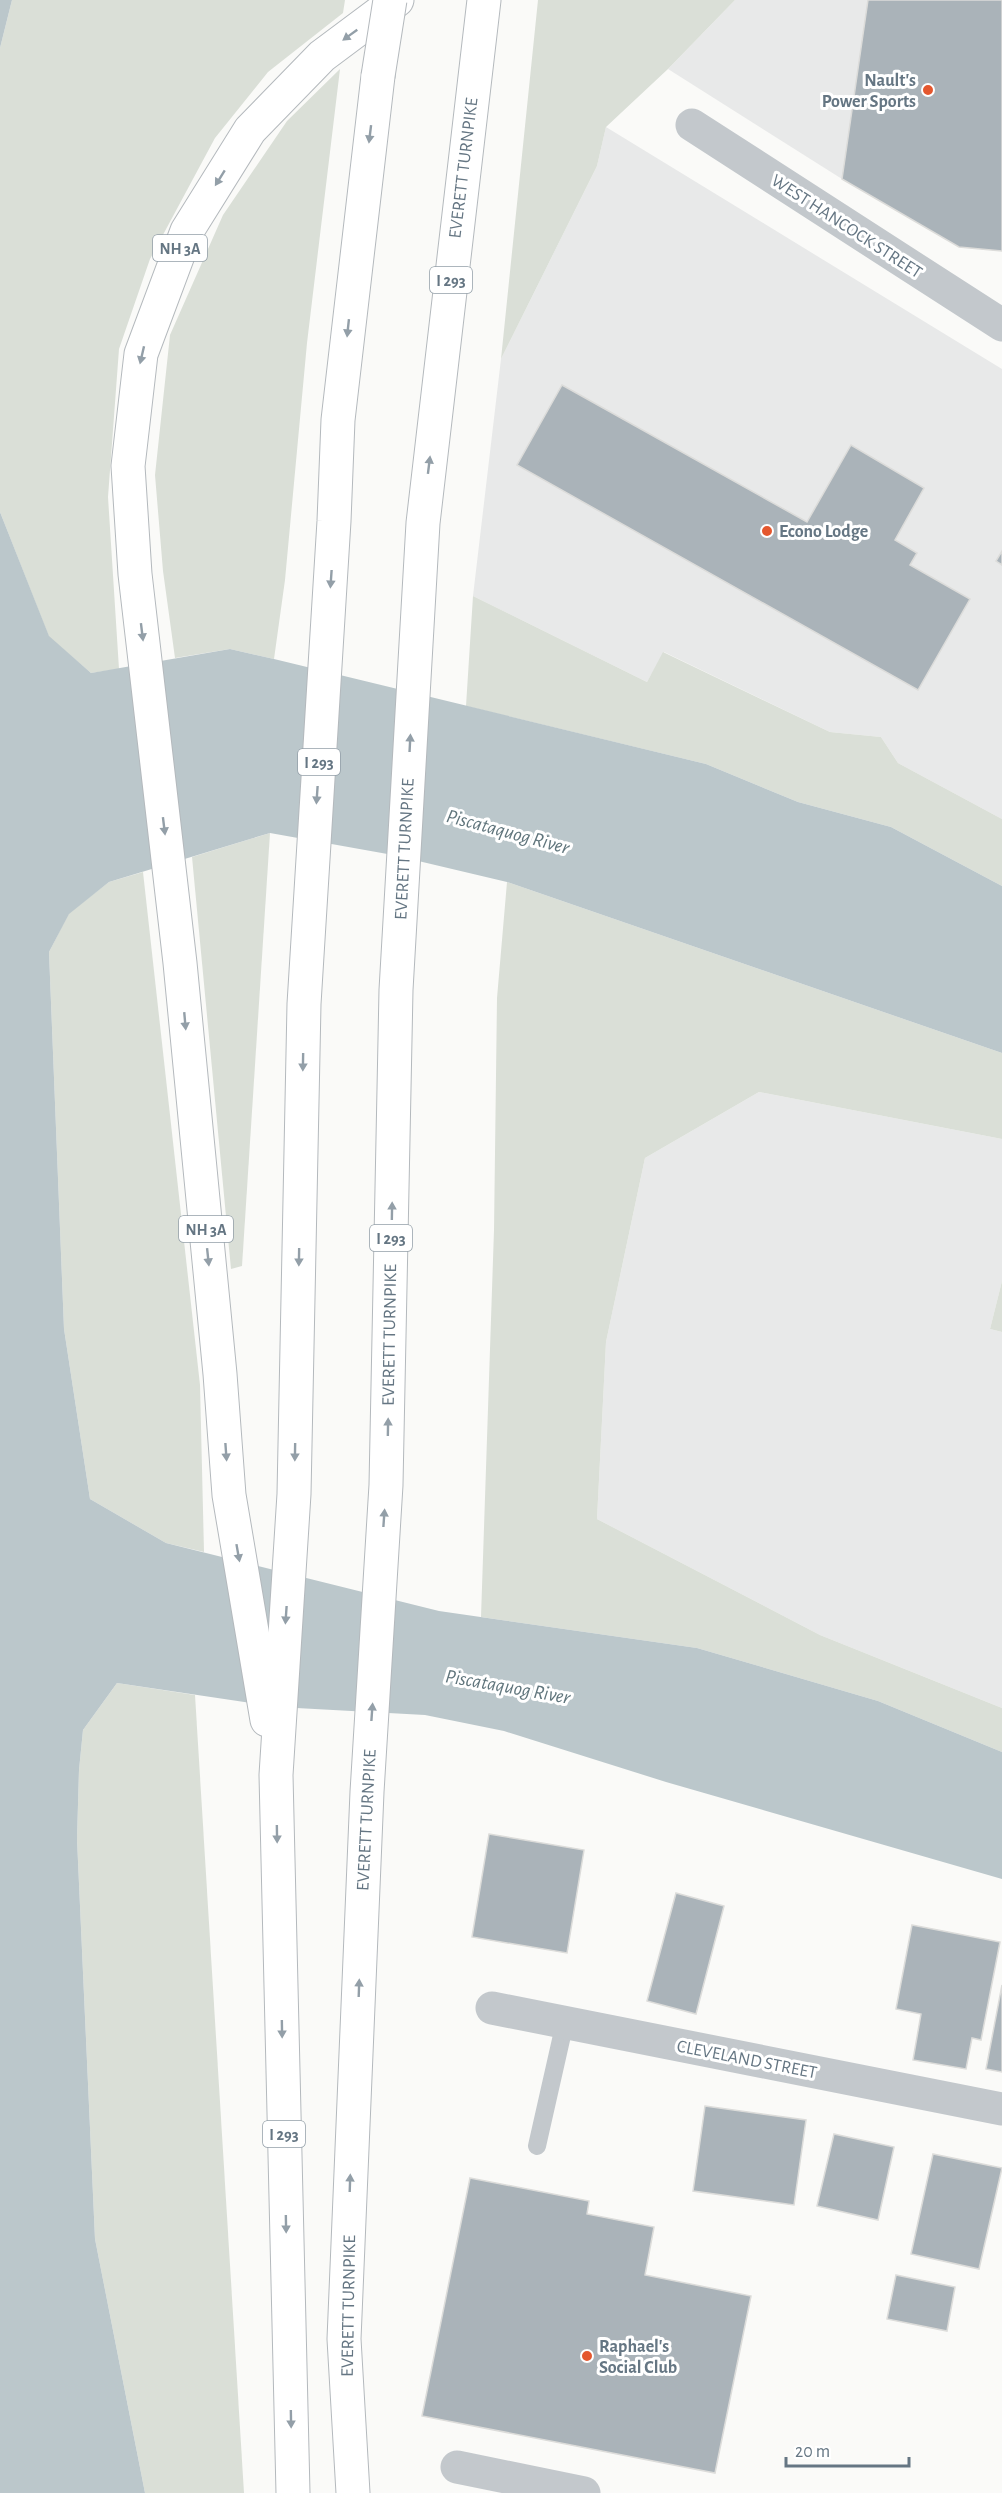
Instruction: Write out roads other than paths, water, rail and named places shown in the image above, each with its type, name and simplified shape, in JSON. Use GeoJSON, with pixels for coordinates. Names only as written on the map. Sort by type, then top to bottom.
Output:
{"type":"FeatureCollection","features":[{"type":"Feature","properties":{"kind":"highway","name":"I 293"},"geometry":{"type":"LineString","coordinates":[[293,2493],[276,1775],[294,1494],[304,1004],[334,521],[338,420],[378,76],[390,0]]}},
{"type":"Feature","properties":{"kind":"highway","name":"NH 3A"},"geometry":{"type":"LineString","coordinates":[[276,1775],[229,1496],[220,1374],[180,963],[135,574],[128,466],[141,354],[187,231],[250,130],[322,56],[397,0]]}},
{"type":"Feature","properties":{"kind":"highway","name":"EVERETT TURNPIKE"},"geometry":{"type":"LineString","coordinates":[[353,2493],[344,2339],[367,1792],[386,1485],[396,990],[423,523],[484,0]]}},
{"type":"Feature","properties":{"kind":"street","name":"WEST HANCOCK STREET"},"geometry":{"type":"LineString","coordinates":[[693,125],[901,262],[1002,325]]}},
{"type":"Feature","properties":{"kind":"street","name":"CLEVELAND STREET"},"geometry":{"type":"LineString","coordinates":[[492,2008],[1002,2109]]}},
{"type":"Feature","properties":{"kind":"street"},"geometry":{"type":"LineString","coordinates":[[457,2467],[584,2493]]}},
{"type":"Feature","properties":{"kind":"lane"},"geometry":{"type":"LineString","coordinates":[[537,2146],[565,2022]]}},
{"type":"Feature","properties":{"kind":"water"},"geometry":{"type":"Polygon","coordinates":[[[0,0],[12,0],[0,48],[0,0]]]}},
{"type":"Feature","properties":{"kind":"water","name":"Piscataquog River"},"geometry":{"type":"Polygon","coordinates":[[[0,512],[49,636],[91,673],[230,649],[274,659],[706,764],[798,802],[891,827],[1002,886],[1002,1053],[507,882],[393,855],[270,833],[109,882],[69,914],[49,952],[64,1329],[90,1499],[166,1543],[439,1611],[697,1648],[878,1701],[1002,1752],[1002,1879],[666,1782],[504,1731],[425,1715],[278,1707],[117,1683],[83,1730],[77,1839],[95,2239],[145,2493],[0,2493],[0,512]]]}},
{"type":"Feature","properties":{"kind":"place","name":"Nault's Power Sports"},"geometry":{"type":"Point","coordinates":[928,90]}},
{"type":"Feature","properties":{"kind":"place","name":"Econo Lodge"},"geometry":{"type":"Point","coordinates":[767,531]}},
{"type":"Feature","properties":{"kind":"place","name":"Raphael's Social Club"},"geometry":{"type":"Point","coordinates":[587,2356]}}]}
